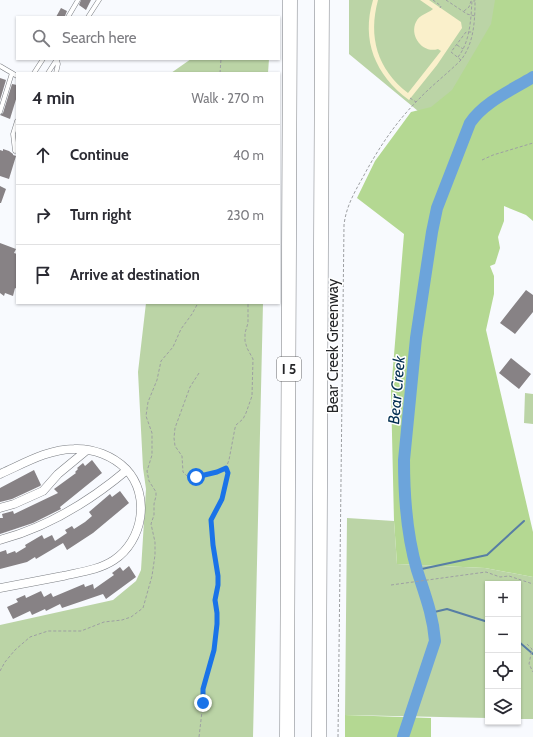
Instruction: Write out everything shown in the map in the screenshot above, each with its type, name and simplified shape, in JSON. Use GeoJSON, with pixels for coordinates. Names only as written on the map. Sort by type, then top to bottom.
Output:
{"type":"FeatureCollection","features":[{"type":"Feature","properties":{"kind":"highway","name":"I 5"},"geometry":{"type":"LineString","coordinates":[[287,737],[290,0]]}},
{"type":"Feature","properties":{"kind":"highway","name":"I 5"},"geometry":{"type":"LineString","coordinates":[[319,736],[322,0]]}},
{"type":"Feature","properties":{"kind":"street"},"geometry":{"type":"LineString","coordinates":[[0,474],[49,453],[75,449],[86,450],[105,455],[127,470],[137,489],[141,510],[140,523],[130,544],[120,556],[97,569],[0,588]]}},
{"type":"Feature","properties":{"kind":"street"},"geometry":{"type":"LineString","coordinates":[[0,508],[14,504],[43,491],[58,474],[86,450]]}},
{"type":"Feature","properties":{"kind":"street"},"geometry":{"type":"LineString","coordinates":[[0,540],[25,532],[64,514],[98,494],[127,470]]}},
{"type":"Feature","properties":{"kind":"lane"},"geometry":{"type":"LineString","coordinates":[[69,16],[78,0]]}},
{"type":"Feature","properties":{"kind":"lane"},"geometry":{"type":"LineString","coordinates":[[89,16],[99,0]]}},
{"type":"Feature","properties":{"kind":"lane"},"geometry":{"type":"LineString","coordinates":[[35,72],[42,60]]}},
{"type":"Feature","properties":{"kind":"lane"},"geometry":{"type":"LineString","coordinates":[[49,72],[57,60]]}},
{"type":"Feature","properties":{"kind":"lane"},"geometry":{"type":"LineString","coordinates":[[56,72],[58,64],[57,60]]}},
{"type":"Feature","properties":{"kind":"lane"},"geometry":{"type":"LineString","coordinates":[[0,66],[16,75]]}},
{"type":"Feature","properties":{"kind":"lane"},"geometry":{"type":"LineString","coordinates":[[0,112],[12,73]]}},
{"type":"Feature","properties":{"kind":"lane"},"geometry":{"type":"LineString","coordinates":[[15,151],[13,134],[16,124]]}},
{"type":"Feature","properties":{"kind":"path"},"geometry":{"type":"LineString","coordinates":[[433,0],[441,6],[440,8]]}},
{"type":"Feature","properties":{"kind":"path"},"geometry":{"type":"LineString","coordinates":[[446,0],[463,12],[475,16]]}},
{"type":"Feature","properties":{"kind":"path"},"geometry":{"type":"LineString","coordinates":[[463,12],[469,7],[472,0]]}},
{"type":"Feature","properties":{"kind":"path"},"geometry":{"type":"LineString","coordinates":[[458,57],[463,49],[469,32],[472,0]]}},
{"type":"Feature","properties":{"kind":"path","name":"Bear Creek Greenway"},"geometry":{"type":"LineString","coordinates":[[338,737],[344,225],[346,214],[349,203],[373,158],[395,126],[416,102],[467,53],[473,32],[476,0]]}},
{"type":"Feature","properties":{"kind":"path"},"geometry":{"type":"LineString","coordinates":[[461,60],[451,52],[465,34],[473,32]]}},
{"type":"Feature","properties":{"kind":"path"},"geometry":{"type":"LineString","coordinates":[[457,45],[463,49]]}},
{"type":"Feature","properties":{"kind":"path"},"geometry":{"type":"LineString","coordinates":[[220,72],[221,60]]}},
{"type":"Feature","properties":{"kind":"path"},"geometry":{"type":"LineString","coordinates":[[410,98],[416,102]]}},
{"type":"Feature","properties":{"kind":"path"},"geometry":{"type":"LineString","coordinates":[[482,160],[493,155],[533,143]]}},
{"type":"Feature","properties":{"kind":"path"},"geometry":{"type":"LineString","coordinates":[[0,671],[15,650],[30,637],[48,631],[81,631],[104,622],[122,620],[131,617],[143,608],[152,576],[155,555],[155,542],[151,524],[154,515],[156,492],[149,481],[147,471],[152,455],[152,433],[146,416],[148,402],[156,385],[161,361],[173,347],[181,329],[197,304]]}},
{"type":"Feature","properties":{"kind":"path"},"geometry":{"type":"LineString","coordinates":[[199,737],[203,689],[214,650],[217,624],[215,600],[218,576],[211,520],[222,499],[228,476],[226,468],[236,425],[243,419],[252,396],[253,359],[247,348],[245,334],[248,323],[248,304]]}},
{"type":"Feature","properties":{"kind":"path"},"geometry":{"type":"LineString","coordinates":[[199,374],[190,387],[188,397],[175,428],[175,446],[182,456],[183,472],[188,477],[196,477],[213,473],[226,468]]}},
{"type":"Feature","properties":{"kind":"path"},"geometry":{"type":"LineString","coordinates":[[391,585],[486,572],[500,577],[509,576],[533,584]]}},
{"type":"Feature","properties":{"kind":"path"},"geometry":{"type":"LineString","coordinates":[[527,644],[532,649],[528,664],[533,672]]}},
{"type":"Feature","properties":{"kind":"green space"},"geometry":{"type":"Polygon","coordinates":[[[349,0],[533,0],[533,206],[349,54],[349,0]]]}},
{"type":"Feature","properties":{"kind":"green space"},"geometry":{"type":"Polygon","coordinates":[[[495,0],[533,0],[533,221],[526,215],[504,206],[504,221],[498,237],[500,248],[495,264],[490,266],[494,276],[494,294],[486,330],[533,532],[533,577],[485,568],[397,564],[394,521],[391,391],[404,234],[357,198],[375,161],[411,112],[431,107],[452,90],[491,24],[495,0]]]}},
{"type":"Feature","properties":{"kind":"green space"},"geometry":{"type":"Polygon","coordinates":[[[190,60],[269,60],[268,72],[172,72],[190,60]]]}},
{"type":"Feature","properties":{"kind":"green space"},"geometry":{"type":"Polygon","coordinates":[[[146,304],[263,304],[253,737],[0,737],[0,625],[113,600],[136,581],[141,570],[146,489],[143,468],[138,372],[146,304]]]}},
{"type":"Feature","properties":{"kind":"green space"},"geometry":{"type":"Polygon","coordinates":[[[525,393],[533,394],[533,424],[524,423],[525,393]]]}},
{"type":"Feature","properties":{"kind":"green space"},"geometry":{"type":"Polygon","coordinates":[[[347,518],[394,521],[397,564],[485,568],[533,577],[533,719],[521,719],[521,581],[485,581],[485,718],[345,715],[347,518]]]}},
{"type":"Feature","properties":{"kind":"green space"},"geometry":{"type":"Polygon","coordinates":[[[345,715],[431,718],[431,737],[345,737],[345,715]]]}},
{"type":"Feature","properties":{"kind":"sand"},"geometry":{"type":"Polygon","coordinates":[[[373,0],[378,0],[374,27],[375,39],[382,63],[397,84],[408,93],[441,51],[438,49],[427,49],[419,43],[416,38],[414,27],[416,22],[433,9],[420,0],[429,0],[461,22],[462,28],[437,65],[409,100],[387,79],[374,56],[370,43],[369,29],[373,0]]]}},
{"type":"Feature","properties":{"kind":"building"},"geometry":{"type":"Polygon","coordinates":[[[81,0],[91,0],[86,10],[79,5],[81,0]]]}},
{"type":"Feature","properties":{"kind":"building"},"geometry":{"type":"Polygon","coordinates":[[[61,8],[67,11],[65,16],[57,16],[61,8]]]}},
{"type":"Feature","properties":{"kind":"building"},"geometry":{"type":"Polygon","coordinates":[[[0,78],[6,80],[0,100],[0,78]]]}},
{"type":"Feature","properties":{"kind":"building"},"geometry":{"type":"Polygon","coordinates":[[[12,84],[16,85],[16,99],[10,119],[0,115],[3,113],[12,84]]]}},
{"type":"Feature","properties":{"kind":"building"},"geometry":{"type":"Polygon","coordinates":[[[3,149],[16,156],[9,179],[0,176],[0,150],[3,151],[3,149]]]}},
{"type":"Feature","properties":{"kind":"building"},"geometry":{"type":"Polygon","coordinates":[[[0,186],[6,189],[1,203],[0,203],[0,186]]]}},
{"type":"Feature","properties":{"kind":"building"},"geometry":{"type":"Polygon","coordinates":[[[0,243],[16,249],[14,253],[16,254],[16,288],[13,296],[5,293],[4,296],[0,293],[0,243]]]}},
{"type":"Feature","properties":{"kind":"building"},"geometry":{"type":"Polygon","coordinates":[[[526,290],[533,295],[533,312],[515,334],[500,323],[526,290]]]}},
{"type":"Feature","properties":{"kind":"building"},"geometry":{"type":"Polygon","coordinates":[[[511,358],[531,374],[519,389],[499,373],[511,358]]]}},
{"type":"Feature","properties":{"kind":"building"},"geometry":{"type":"Polygon","coordinates":[[[92,460],[102,473],[60,507],[61,509],[33,523],[0,534],[0,518],[3,518],[2,514],[13,511],[14,514],[58,493],[54,489],[76,473],[77,468],[83,463],[85,466],[92,460]]]}},
{"type":"Feature","properties":{"kind":"building"},"geometry":{"type":"Polygon","coordinates":[[[34,470],[41,485],[40,486],[12,499],[0,502],[0,488],[34,470]]]}},
{"type":"Feature","properties":{"kind":"building"},"geometry":{"type":"Polygon","coordinates":[[[120,491],[129,503],[93,533],[67,550],[63,543],[36,559],[35,557],[27,562],[0,569],[0,552],[6,550],[7,554],[15,551],[16,553],[26,547],[25,545],[42,535],[44,539],[52,535],[55,541],[67,533],[65,530],[72,526],[74,529],[85,522],[92,516],[89,512],[110,494],[112,497],[120,491]]]}},
{"type":"Feature","properties":{"kind":"building"},"geometry":{"type":"Polygon","coordinates":[[[129,566],[136,577],[106,599],[103,594],[62,608],[60,604],[46,611],[45,609],[32,615],[30,611],[13,619],[7,607],[18,602],[16,599],[25,595],[26,598],[41,591],[44,597],[51,593],[53,597],[84,584],[85,587],[93,584],[94,589],[114,575],[112,573],[120,567],[123,571],[129,566]]]}},
{"type":"Feature","properties":{"kind":"waterway","name":"Bear Creek"},"geometry":{"type":"LineString","coordinates":[[403,737],[435,641],[431,614],[417,570],[408,529],[405,501],[404,460],[416,338],[432,232],[437,208],[470,123],[491,103],[533,77]]}},
{"type":"Feature","properties":{"kind":"waterway"},"geometry":{"type":"LineString","coordinates":[[417,570],[487,555],[524,521]]}},
{"type":"Feature","properties":{"kind":"waterway"},"geometry":{"type":"LineString","coordinates":[[430,613],[447,609],[485,621]]}},
{"type":"Feature","properties":{"kind":"waterway"},"geometry":{"type":"LineString","coordinates":[[521,644],[533,654]]}},
{"type":"Feature","properties":{"kind":"route"},"geometry":{"type":"LineString","coordinates":[[196,477],[217,472],[226,468],[228,473],[222,499],[211,520],[218,576],[218,589],[215,596],[217,624],[216,643],[203,689],[203,703]]}}]}
